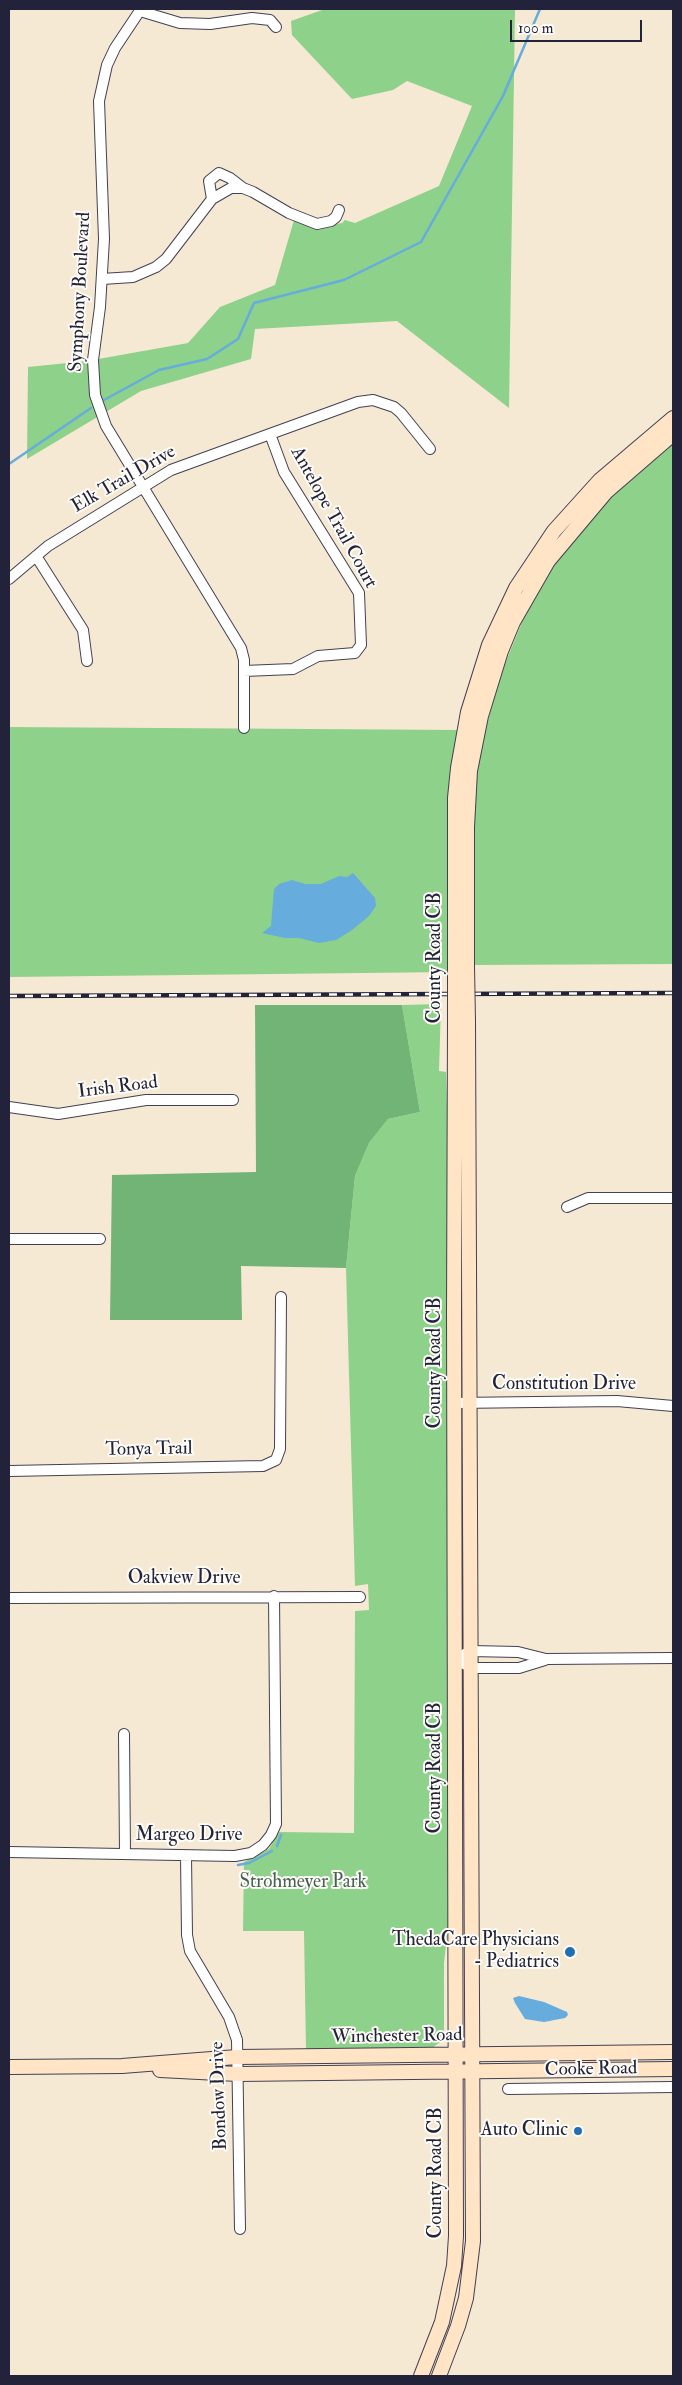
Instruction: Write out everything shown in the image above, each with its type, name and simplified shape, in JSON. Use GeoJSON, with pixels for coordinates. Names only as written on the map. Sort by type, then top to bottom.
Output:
{"type":"FeatureCollection","features":[{"type":"Feature","properties":{"kind":"main road","name":"County Road CB"},"geometry":{"type":"LineString","coordinates":[[440,2376],[458,2326],[471,2269],[474,2225],[471,1402],[461,967],[455,798],[457,775],[468,712],[489,646],[516,588],[554,531],[606,474],[673,418]]}},
{"type":"Feature","properties":{"kind":"main road","name":"County Road CB"},"geometry":{"type":"LineString","coordinates":[[461,967],[470,771],[481,716],[501,651],[513,622],[548,561],[606,492],[673,434]]}},
{"type":"Feature","properties":{"kind":"main road","name":"County Road CB"},"geometry":{"type":"LineString","coordinates":[[421,2376],[442,2322],[454,2266],[456,2236],[455,1403],[462,1021]]}},
{"type":"Feature","properties":{"kind":"main road","name":"Winchester Road"},"geometry":{"type":"LineString","coordinates":[[9,2067],[122,2066],[238,2057],[456,2056],[673,2052]]}},
{"type":"Feature","properties":{"kind":"main road","name":"Winchester Road"},"geometry":{"type":"LineString","coordinates":[[122,2066],[238,2074],[673,2069]]}},
{"type":"Feature","properties":{"kind":"street"},"geometry":{"type":"LineString","coordinates":[[140,10],[180,23],[210,24],[252,18],[270,20],[276,27]]}},
{"type":"Feature","properties":{"kind":"street","name":"Symphony Boulevard"},"geometry":{"type":"LineString","coordinates":[[140,10],[115,48],[107,65],[99,101],[104,196],[102,279],[93,360],[95,395],[106,426],[238,642],[243,654],[244,728]]}},
{"type":"Feature","properties":{"kind":"street"},"geometry":{"type":"LineString","coordinates":[[212,199],[209,181],[219,174],[230,178],[243,188],[302,220],[317,224],[331,221],[336,217],[339,210]]}},
{"type":"Feature","properties":{"kind":"street"},"geometry":{"type":"LineString","coordinates":[[102,279],[133,277],[156,267],[166,259],[212,199],[231,188],[243,188]]}},
{"type":"Feature","properties":{"kind":"street","name":"Elk Trail Drive"},"geometry":{"type":"LineString","coordinates":[[9,579],[36,556],[142,486],[171,470],[358,402],[373,400],[388,403],[401,413],[430,449]]}},
{"type":"Feature","properties":{"kind":"street","name":"Antelope Trail Court"},"geometry":{"type":"LineString","coordinates":[[244,671],[293,669],[318,656],[350,654],[359,649],[362,640],[359,593],[284,472],[270,434]]}},
{"type":"Feature","properties":{"kind":"street"},"geometry":{"type":"LineString","coordinates":[[36,556],[83,630],[87,660]]}},
{"type":"Feature","properties":{"kind":"street","name":"Irish Road"},"geometry":{"type":"LineString","coordinates":[[9,1107],[58,1114],[146,1100],[233,1100]]}},
{"type":"Feature","properties":{"kind":"street"},"geometry":{"type":"LineString","coordinates":[[567,1207],[588,1198],[673,1198]]}},
{"type":"Feature","properties":{"kind":"street"},"geometry":{"type":"LineString","coordinates":[[9,1238],[100,1239]]}},
{"type":"Feature","properties":{"kind":"street","name":"Tonya Trail"},"geometry":{"type":"LineString","coordinates":[[9,1471],[263,1466],[276,1460],[280,1449],[281,1297]]}},
{"type":"Feature","properties":{"kind":"street","name":"Constitution Drive"},"geometry":{"type":"LineString","coordinates":[[455,1403],[633,1401],[673,1406]]}},
{"type":"Feature","properties":{"kind":"street","name":"Margeo Drive"},"geometry":{"type":"LineString","coordinates":[[9,1852],[243,1856],[263,1845],[274,1829],[276,1818],[274,1596]]}},
{"type":"Feature","properties":{"kind":"street","name":"Oakview Drive"},"geometry":{"type":"LineString","coordinates":[[9,1598],[360,1597]]}},
{"type":"Feature","properties":{"kind":"street"},"geometry":{"type":"LineString","coordinates":[[454,1659],[471,1651],[518,1652],[546,1659],[673,1658]]}},
{"type":"Feature","properties":{"kind":"street"},"geometry":{"type":"LineString","coordinates":[[454,1659],[472,1668],[519,1668],[546,1659]]}},
{"type":"Feature","properties":{"kind":"street"},"geometry":{"type":"LineString","coordinates":[[124,1734],[125,1854]]}},
{"type":"Feature","properties":{"kind":"street","name":"Bondow Drive"},"geometry":{"type":"LineString","coordinates":[[186,1856],[188,1944],[196,1964],[233,2025],[238,2057],[240,2229]]}},
{"type":"Feature","properties":{"kind":"street","name":"Cooke Road"},"geometry":{"type":"LineString","coordinates":[[508,2089],[673,2087]]}},
{"type":"Feature","properties":{"kind":"green space"},"geometry":{"type":"Polygon","coordinates":[[[325,9],[515,9],[509,408],[397,321],[255,329],[251,359],[141,391],[27,459],[28,367],[87,361],[188,343],[220,307],[275,285],[294,220],[317,228],[342,223],[345,220],[355,223],[439,186],[472,106],[407,81],[393,90],[352,99],[292,35],[291,21],[325,9]]]}},
{"type":"Feature","properties":{"kind":"green space"},"geometry":{"type":"Polygon","coordinates":[[[673,440],[673,964],[475,965],[475,790],[482,741],[502,671],[526,612],[552,565],[591,514],[673,440]]]}},
{"type":"Feature","properties":{"kind":"green space"},"geometry":{"type":"Polygon","coordinates":[[[9,727],[461,730],[451,972],[9,977],[9,727]]]}},
{"type":"Feature","properties":{"kind":"green space","name":"Strohmeyer Park"},"geometry":{"type":"Polygon","coordinates":[[[441,1004],[439,1071],[446,1072],[447,1106],[449,1919],[444,1963],[443,2040],[432,2048],[306,2050],[304,1931],[243,1931],[244,1862],[269,1849],[279,1832],[354,1833],[355,1611],[369,1610],[368,1584],[355,1586],[346,1268],[355,1176],[369,1143],[388,1119],[420,1112],[402,1005],[441,1004]]]}},
{"type":"Feature","properties":{"kind":"green space"},"geometry":{"type":"Polygon","coordinates":[[[255,1005],[402,1005],[420,1112],[388,1119],[369,1143],[355,1176],[346,1268],[241,1266],[242,1320],[110,1320],[112,1175],[256,1172],[255,1005]]]}},
{"type":"Feature","properties":{"kind":"water"},"geometry":{"type":"Polygon","coordinates":[[[353,873],[375,898],[376,906],[369,916],[352,930],[336,940],[319,943],[262,933],[271,926],[274,889],[279,884],[292,880],[305,884],[321,884],[339,876],[347,877],[353,873]]]}},
{"type":"Feature","properties":{"kind":"water"},"geometry":{"type":"Polygon","coordinates":[[[519,1996],[544,2002],[567,2012],[568,2015],[565,2018],[544,2022],[525,2019],[513,1998],[519,1996]]]}},
{"type":"Feature","properties":{"kind":"waterway"},"geometry":{"type":"LineString","coordinates":[[104,400],[159,370],[207,359],[238,339],[254,303],[344,280],[421,242],[503,96],[540,9]]}},
{"type":"Feature","properties":{"kind":"waterway"},"geometry":{"type":"LineString","coordinates":[[9,464],[91,408]]}},
{"type":"Feature","properties":{"kind":"waterway"},"geometry":{"type":"LineString","coordinates":[[277,1846],[281,1835]]}},
{"type":"Feature","properties":{"kind":"waterway"},"geometry":{"type":"LineString","coordinates":[[238,1865],[249,1863],[272,1851]]}},
{"type":"Feature","properties":{"kind":"railway"},"geometry":{"type":"LineString","coordinates":[[9,996],[673,993]]}},
{"type":"Feature","properties":{"kind":"place","name":"ThedaCare Physicians - Pediatrics"},"geometry":{"type":"Point","coordinates":[570,1952]}},
{"type":"Feature","properties":{"kind":"place","name":"Auto Clinic"},"geometry":{"type":"Point","coordinates":[578,2131]}}]}
